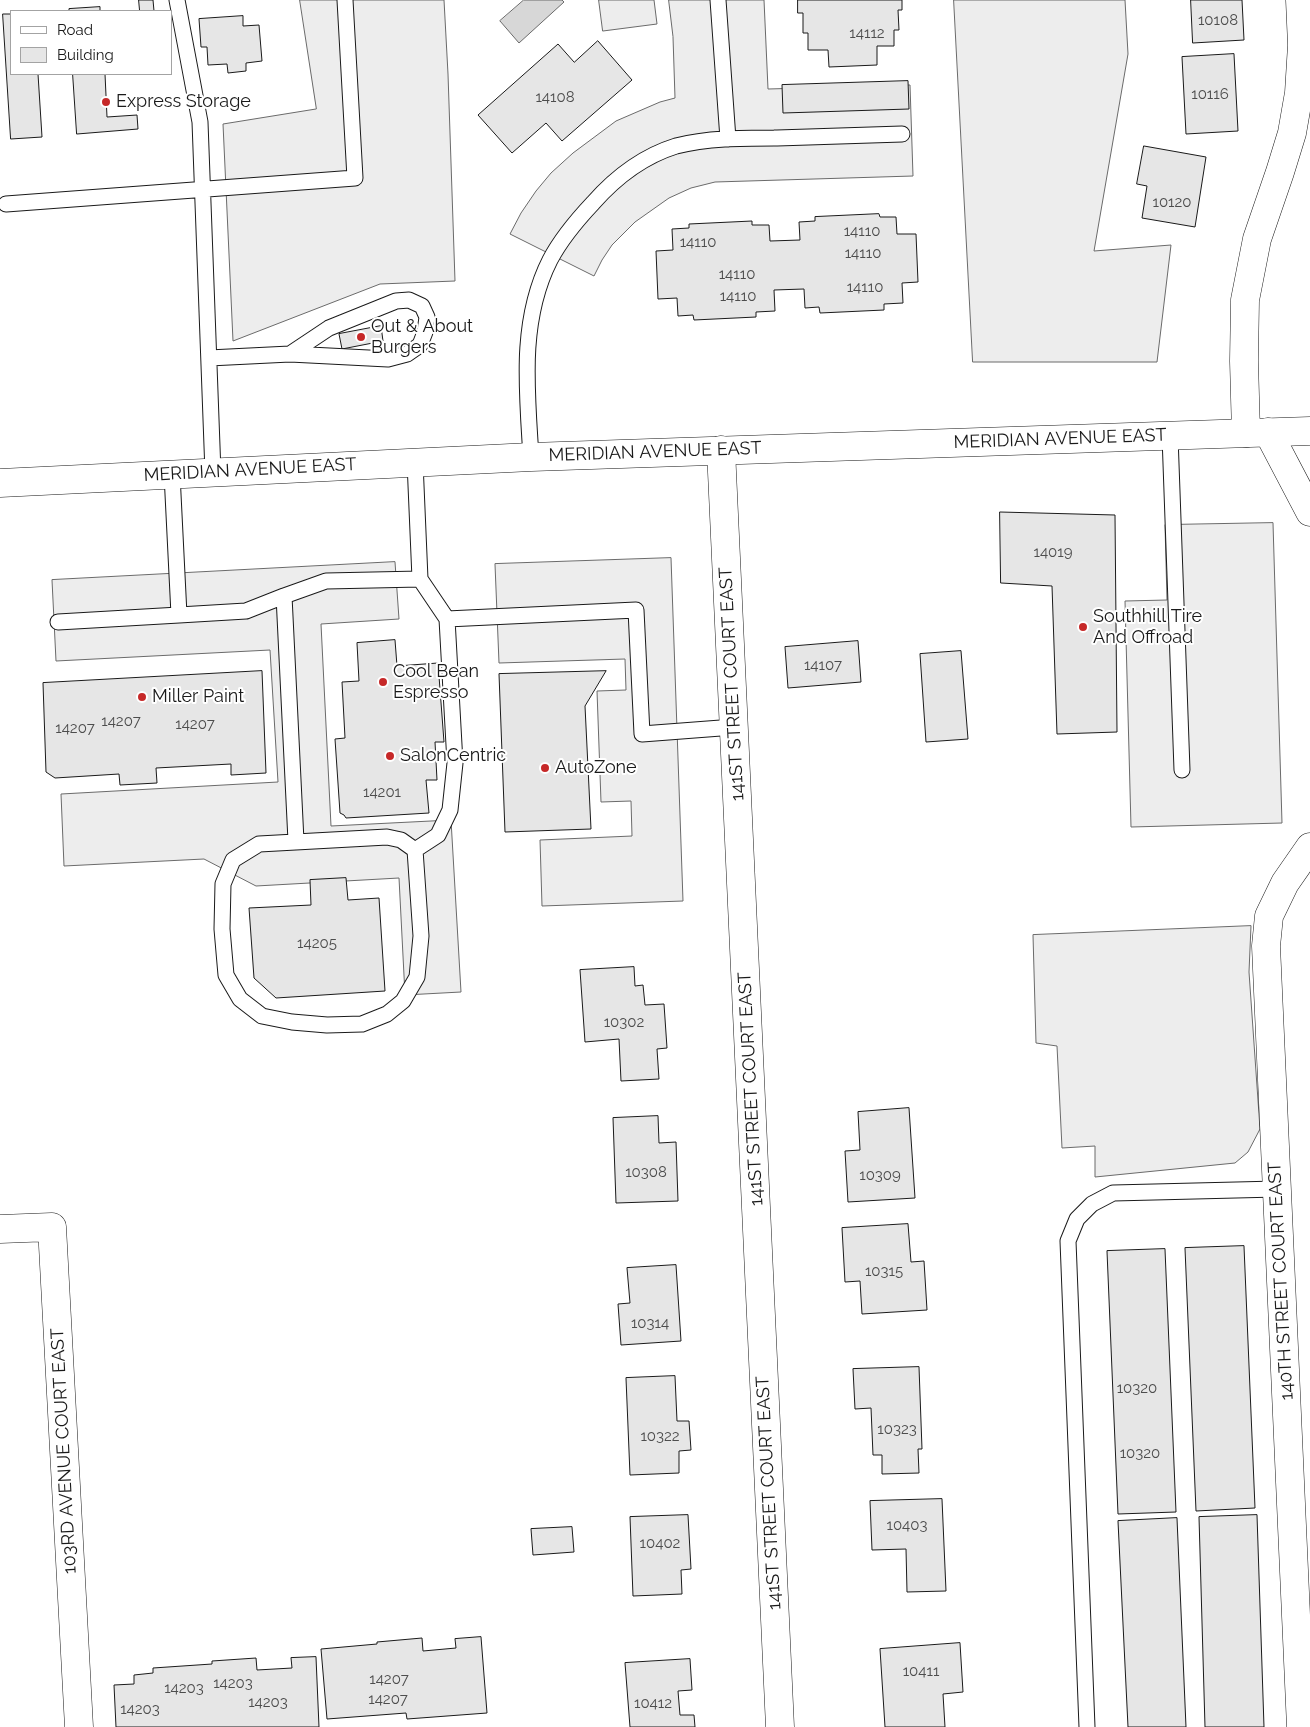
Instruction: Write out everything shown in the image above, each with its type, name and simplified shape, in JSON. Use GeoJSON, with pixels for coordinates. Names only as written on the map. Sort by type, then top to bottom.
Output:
{"type":"FeatureCollection","features":[{"type":"Feature","properties":{"kind":"street"},"geometry":{"type":"LineString","coordinates":[[1300,0],[1302,44],[1299,92],[1295,117],[1280,172],[1256,239],[1245,300],[1244,361],[1257,433],[1310,512]]}},
{"type":"Feature","properties":{"kind":"street","name":"MERIDIAN AVENUE EAST"},"geometry":{"type":"LineString","coordinates":[[0,483],[531,457],[1310,431]]}},
{"type":"Feature","properties":{"kind":"street","name":"141ST STREET COURT EAST"},"geometry":{"type":"LineString","coordinates":[[721,450],[780,1727]]}},
{"type":"Feature","properties":{"kind":"street","name":"140TH STREET COURT EAST"},"geometry":{"type":"LineString","coordinates":[[1301,1727],[1266,946],[1269,916],[1285,883],[1310,847]]}},
{"type":"Feature","properties":{"kind":"street","name":"103RD AVENUE COURT EAST"},"geometry":{"type":"LineString","coordinates":[[0,1229],[52,1227],[79,1727]]}},
{"type":"Feature","properties":{"kind":"lane"},"geometry":{"type":"LineString","coordinates":[[177,0],[200,122],[213,472]]}},
{"type":"Feature","properties":{"kind":"lane"},"geometry":{"type":"LineString","coordinates":[[6,204],[355,178],[345,0]]}},
{"type":"Feature","properties":{"kind":"lane"},"geometry":{"type":"LineString","coordinates":[[718,0],[728,139]]}},
{"type":"Feature","properties":{"kind":"lane"},"geometry":{"type":"LineString","coordinates":[[531,457],[526,374],[532,315],[550,260],[568,232],[599,196],[634,167],[654,155],[691,143],[728,139],[902,134]]}},
{"type":"Feature","properties":{"kind":"lane"},"geometry":{"type":"LineString","coordinates":[[209,358],[290,354],[388,359],[407,354],[420,345],[426,332],[427,317],[422,306],[409,300],[396,301],[329,328],[290,354]]}},
{"type":"Feature","properties":{"kind":"lane"},"geometry":{"type":"LineString","coordinates":[[1170,436],[1182,770]]}},
{"type":"Feature","properties":{"kind":"lane"},"geometry":{"type":"LineString","coordinates":[[415,462],[420,579],[447,619],[455,763],[450,810],[438,836],[415,850]]}},
{"type":"Feature","properties":{"kind":"lane"},"geometry":{"type":"LineString","coordinates":[[172,474],[179,615]]}},
{"type":"Feature","properties":{"kind":"lane"},"geometry":{"type":"LineString","coordinates":[[58,622],[246,611],[326,582],[420,579]]}},
{"type":"Feature","properties":{"kind":"lane"},"geometry":{"type":"LineString","coordinates":[[284,596],[296,841]]}},
{"type":"Feature","properties":{"kind":"lane"},"geometry":{"type":"LineString","coordinates":[[447,619],[636,610],[642,734],[734,727]]}},
{"type":"Feature","properties":{"kind":"lane"},"geometry":{"type":"LineString","coordinates":[[387,837],[401,840],[415,850],[421,936],[417,977],[403,1001],[387,1014],[362,1024],[327,1025],[292,1022],[262,1016],[240,1000],[226,975],[222,929],[223,884],[233,860],[259,844],[296,841],[387,837]]}},
{"type":"Feature","properties":{"kind":"lane"},"geometry":{"type":"LineString","coordinates":[[1087,1727],[1068,1241],[1077,1219],[1092,1204],[1113,1193],[1277,1189]]}},
{"type":"Feature","properties":{"kind":"shaded area"},"geometry":{"type":"Polygon","coordinates":[[[300,0],[444,0],[455,281],[380,284],[233,341],[223,124],[316,109],[300,0]]]}},
{"type":"Feature","properties":{"kind":"shaded area"},"geometry":{"type":"Polygon","coordinates":[[[524,0],[562,0],[564,2],[519,43],[500,21],[524,0]]]}},
{"type":"Feature","properties":{"kind":"shaded area"},"geometry":{"type":"Polygon","coordinates":[[[599,0],[654,0],[657,24],[603,31],[599,0]]]}},
{"type":"Feature","properties":{"kind":"shaded area"},"geometry":{"type":"Polygon","coordinates":[[[669,0],[764,0],[768,89],[910,85],[913,176],[715,182],[691,188],[669,198],[635,222],[612,245],[594,276],[510,234],[536,191],[551,173],[573,153],[616,121],[660,102],[675,98],[673,37],[669,0]]]}},
{"type":"Feature","properties":{"kind":"shaded area"},"geometry":{"type":"Polygon","coordinates":[[[954,0],[1125,0],[1128,54],[1094,251],[1171,245],[1157,362],[973,362],[954,0]]]}},
{"type":"Feature","properties":{"kind":"shaded area"},"geometry":{"type":"Polygon","coordinates":[[[1273,523],[1282,823],[1131,827],[1125,601],[1167,600],[1165,525],[1273,523]]]}},
{"type":"Feature","properties":{"kind":"shaded area"},"geometry":{"type":"Polygon","coordinates":[[[671,558],[683,901],[542,906],[540,840],[632,836],[631,801],[601,802],[597,691],[626,690],[625,659],[499,663],[495,564],[671,558]]]}},
{"type":"Feature","properties":{"kind":"shaded area"},"geometry":{"type":"Polygon","coordinates":[[[395,562],[399,619],[321,624],[331,826],[451,820],[461,992],[405,995],[399,878],[256,886],[204,859],[64,866],[61,794],[278,782],[270,650],[56,661],[52,580],[395,562]]]}},
{"type":"Feature","properties":{"kind":"shaded area"},"geometry":{"type":"Polygon","coordinates":[[[1251,926],[1249,972],[1260,1129],[1248,1152],[1235,1163],[1095,1177],[1095,1146],[1062,1148],[1057,1046],[1036,1043],[1033,935],[1251,926]]]}},
{"type":"Feature","properties":{"kind":"building"},"geometry":{"type":"Polygon","coordinates":[[[139,0],[153,0],[154,10],[140,10],[139,0]]]}},
{"type":"Feature","properties":{"kind":"building"},"geometry":{"type":"Polygon","coordinates":[[[798,0],[902,0],[902,10],[898,10],[899,30],[894,30],[894,46],[877,46],[877,65],[829,67],[828,50],[808,50],[808,33],[803,33],[803,13],[798,13],[798,0]]]}},
{"type":"Feature","properties":{"kind":"building"},"geometry":{"type":"Polygon","coordinates":[[[1191,0],[1242,0],[1244,40],[1193,43],[1191,0]]]}},
{"type":"Feature","properties":{"kind":"building"},"geometry":{"type":"Polygon","coordinates":[[[100,7],[100,10],[69,9],[100,7]]]}},
{"type":"Feature","properties":{"kind":"building"},"geometry":{"type":"Polygon","coordinates":[[[3,14],[10,14],[10,75],[38,75],[42,137],[11,139],[3,14]]]}},
{"type":"Feature","properties":{"kind":"building"},"geometry":{"type":"Polygon","coordinates":[[[243,16],[243,26],[259,25],[262,61],[246,63],[246,71],[228,73],[227,64],[208,65],[207,47],[201,47],[199,19],[243,16]]]}},
{"type":"Feature","properties":{"kind":"building"},"geometry":{"type":"Polygon","coordinates":[[[598,41],[632,80],[562,141],[546,123],[512,153],[478,115],[558,44],[574,62],[598,41]]]}},
{"type":"Feature","properties":{"kind":"building"},"geometry":{"type":"Polygon","coordinates":[[[1234,54],[1238,131],[1186,134],[1182,57],[1234,54]]]}},
{"type":"Feature","properties":{"kind":"building"},"geometry":{"type":"Polygon","coordinates":[[[73,75],[105,75],[107,117],[137,115],[138,129],[77,134],[73,75]]]}},
{"type":"Feature","properties":{"kind":"building"},"geometry":{"type":"Polygon","coordinates":[[[908,81],[909,109],[783,113],[782,85],[908,81]]]}},
{"type":"Feature","properties":{"kind":"building"},"geometry":{"type":"Polygon","coordinates":[[[1144,146],[1206,157],[1195,227],[1142,218],[1147,186],[1137,184],[1144,146]]]}},
{"type":"Feature","properties":{"kind":"building"},"geometry":{"type":"Polygon","coordinates":[[[879,214],[880,217],[896,217],[897,234],[916,234],[918,282],[902,283],[903,303],[884,304],[884,310],[820,313],[819,307],[805,308],[804,289],[774,290],[775,311],[756,312],[756,317],[694,320],[693,315],[678,316],[677,298],[658,299],[656,251],[673,250],[672,229],[689,228],[689,224],[752,221],[752,225],[769,225],[770,241],[800,240],[799,222],[815,221],[815,217],[879,214]]]}},
{"type":"Feature","properties":{"kind":"building","name":"Out & About Burgers"},"geometry":{"type":"Polygon","coordinates":[[[381,326],[383,341],[342,349],[339,334],[381,326]]]}},
{"type":"Feature","properties":{"kind":"building"},"geometry":{"type":"Polygon","coordinates":[[[1000,512],[1115,515],[1117,732],[1057,734],[1052,586],[1001,583],[1000,512]]]}},
{"type":"Feature","properties":{"kind":"building"},"geometry":{"type":"Polygon","coordinates":[[[395,640],[397,666],[438,663],[444,742],[435,742],[437,780],[426,780],[429,813],[346,818],[340,813],[335,739],[345,738],[342,682],[359,681],[357,643],[395,640]]]}},
{"type":"Feature","properties":{"kind":"building"},"geometry":{"type":"Polygon","coordinates":[[[858,641],[861,682],[788,688],[785,647],[858,641]]]}},
{"type":"Feature","properties":{"kind":"building"},"geometry":{"type":"Polygon","coordinates":[[[961,651],[968,739],[926,742],[920,654],[961,651]]]}},
{"type":"Feature","properties":{"kind":"building"},"geometry":{"type":"Polygon","coordinates":[[[262,671],[266,773],[231,775],[231,764],[156,768],[157,783],[120,785],[119,774],[55,778],[46,772],[43,683],[262,671]]]}},
{"type":"Feature","properties":{"kind":"building","name":"AutoZone"},"geometry":{"type":"Polygon","coordinates":[[[606,671],[585,706],[591,829],[505,832],[499,674],[606,671]]]}},
{"type":"Feature","properties":{"kind":"building"},"geometry":{"type":"Polygon","coordinates":[[[346,878],[348,900],[379,898],[385,991],[276,998],[254,978],[249,908],[311,905],[310,880],[346,878]]]}},
{"type":"Feature","properties":{"kind":"building"},"geometry":{"type":"Polygon","coordinates":[[[634,967],[635,986],[643,985],[645,1005],[664,1004],[667,1048],[657,1049],[659,1079],[621,1081],[619,1039],[585,1042],[580,970],[634,967]]]}},
{"type":"Feature","properties":{"kind":"building"},"geometry":{"type":"Polygon","coordinates":[[[909,1108],[915,1198],[848,1202],[845,1151],[860,1150],[858,1112],[909,1108]]]}},
{"type":"Feature","properties":{"kind":"building"},"geometry":{"type":"Polygon","coordinates":[[[658,1116],[659,1143],[676,1142],[678,1201],[616,1203],[613,1118],[658,1116]]]}},
{"type":"Feature","properties":{"kind":"building"},"geometry":{"type":"Polygon","coordinates":[[[908,1224],[911,1262],[924,1261],[927,1310],[862,1314],[860,1281],[845,1282],[842,1228],[908,1224]]]}},
{"type":"Feature","properties":{"kind":"building"},"geometry":{"type":"Polygon","coordinates":[[[1244,1246],[1255,1508],[1196,1511],[1185,1248],[1244,1246]]]}},
{"type":"Feature","properties":{"kind":"building"},"geometry":{"type":"Polygon","coordinates":[[[1165,1249],[1176,1512],[1118,1514],[1107,1251],[1165,1249]]]}},
{"type":"Feature","properties":{"kind":"building"},"geometry":{"type":"Polygon","coordinates":[[[676,1265],[681,1341],[621,1345],[618,1304],[630,1303],[627,1268],[676,1265]]]}},
{"type":"Feature","properties":{"kind":"building"},"geometry":{"type":"Polygon","coordinates":[[[919,1367],[922,1449],[918,1449],[919,1473],[882,1474],[882,1455],[873,1455],[871,1408],[855,1409],[853,1369],[919,1367]]]}},
{"type":"Feature","properties":{"kind":"building"},"geometry":{"type":"Polygon","coordinates":[[[675,1376],[677,1421],[689,1421],[691,1450],[679,1451],[679,1473],[630,1475],[626,1378],[675,1376]]]}},
{"type":"Feature","properties":{"kind":"building"},"geometry":{"type":"Polygon","coordinates":[[[942,1499],[946,1591],[907,1592],[906,1549],[872,1550],[870,1501],[942,1499]]]}},
{"type":"Feature","properties":{"kind":"building"},"geometry":{"type":"Polygon","coordinates":[[[688,1515],[691,1569],[681,1570],[682,1594],[633,1596],[630,1517],[688,1515]]]}},
{"type":"Feature","properties":{"kind":"building"},"geometry":{"type":"Polygon","coordinates":[[[1257,1515],[1264,1727],[1205,1727],[1199,1517],[1257,1515]]]}},
{"type":"Feature","properties":{"kind":"building"},"geometry":{"type":"Polygon","coordinates":[[[1177,1518],[1186,1727],[1128,1727],[1118,1521],[1177,1518]]]}},
{"type":"Feature","properties":{"kind":"building"},"geometry":{"type":"Polygon","coordinates":[[[572,1527],[574,1552],[533,1555],[531,1529],[572,1527]]]}},
{"type":"Feature","properties":{"kind":"building"},"geometry":{"type":"Polygon","coordinates":[[[481,1637],[487,1713],[407,1719],[406,1713],[327,1719],[321,1649],[422,1638],[423,1651],[456,1648],[455,1639],[481,1637]]]}},
{"type":"Feature","properties":{"kind":"building"},"geometry":{"type":"Polygon","coordinates":[[[960,1643],[963,1692],[943,1694],[945,1727],[885,1727],[880,1649],[960,1643]]]}},
{"type":"Feature","properties":{"kind":"building"},"geometry":{"type":"Polygon","coordinates":[[[316,1657],[319,1727],[116,1727],[114,1685],[134,1684],[134,1675],[153,1673],[153,1668],[212,1664],[212,1661],[256,1658],[257,1670],[292,1668],[291,1658],[316,1657]]]}},
{"type":"Feature","properties":{"kind":"building"},"geometry":{"type":"Polygon","coordinates":[[[690,1659],[692,1690],[678,1691],[680,1715],[694,1715],[695,1727],[630,1727],[625,1663],[690,1659]]]}},
{"type":"Feature","properties":{"kind":"place","name":"Express Storage"},"geometry":{"type":"Point","coordinates":[106,102]}},
{"type":"Feature","properties":{"kind":"place","name":"Out & About Burgers"},"geometry":{"type":"Point","coordinates":[361,337]}},
{"type":"Feature","properties":{"kind":"place","name":"Southhill Tire And Offroad"},"geometry":{"type":"Point","coordinates":[1083,627]}},
{"type":"Feature","properties":{"kind":"place","name":"Cool Bean Espresso"},"geometry":{"type":"Point","coordinates":[383,682]}},
{"type":"Feature","properties":{"kind":"place","name":"Miller Paint"},"geometry":{"type":"Point","coordinates":[142,697]}},
{"type":"Feature","properties":{"kind":"place","name":"SalonCentric"},"geometry":{"type":"Point","coordinates":[390,756]}},
{"type":"Feature","properties":{"kind":"place","name":"AutoZone"},"geometry":{"type":"Point","coordinates":[545,768]}}]}
